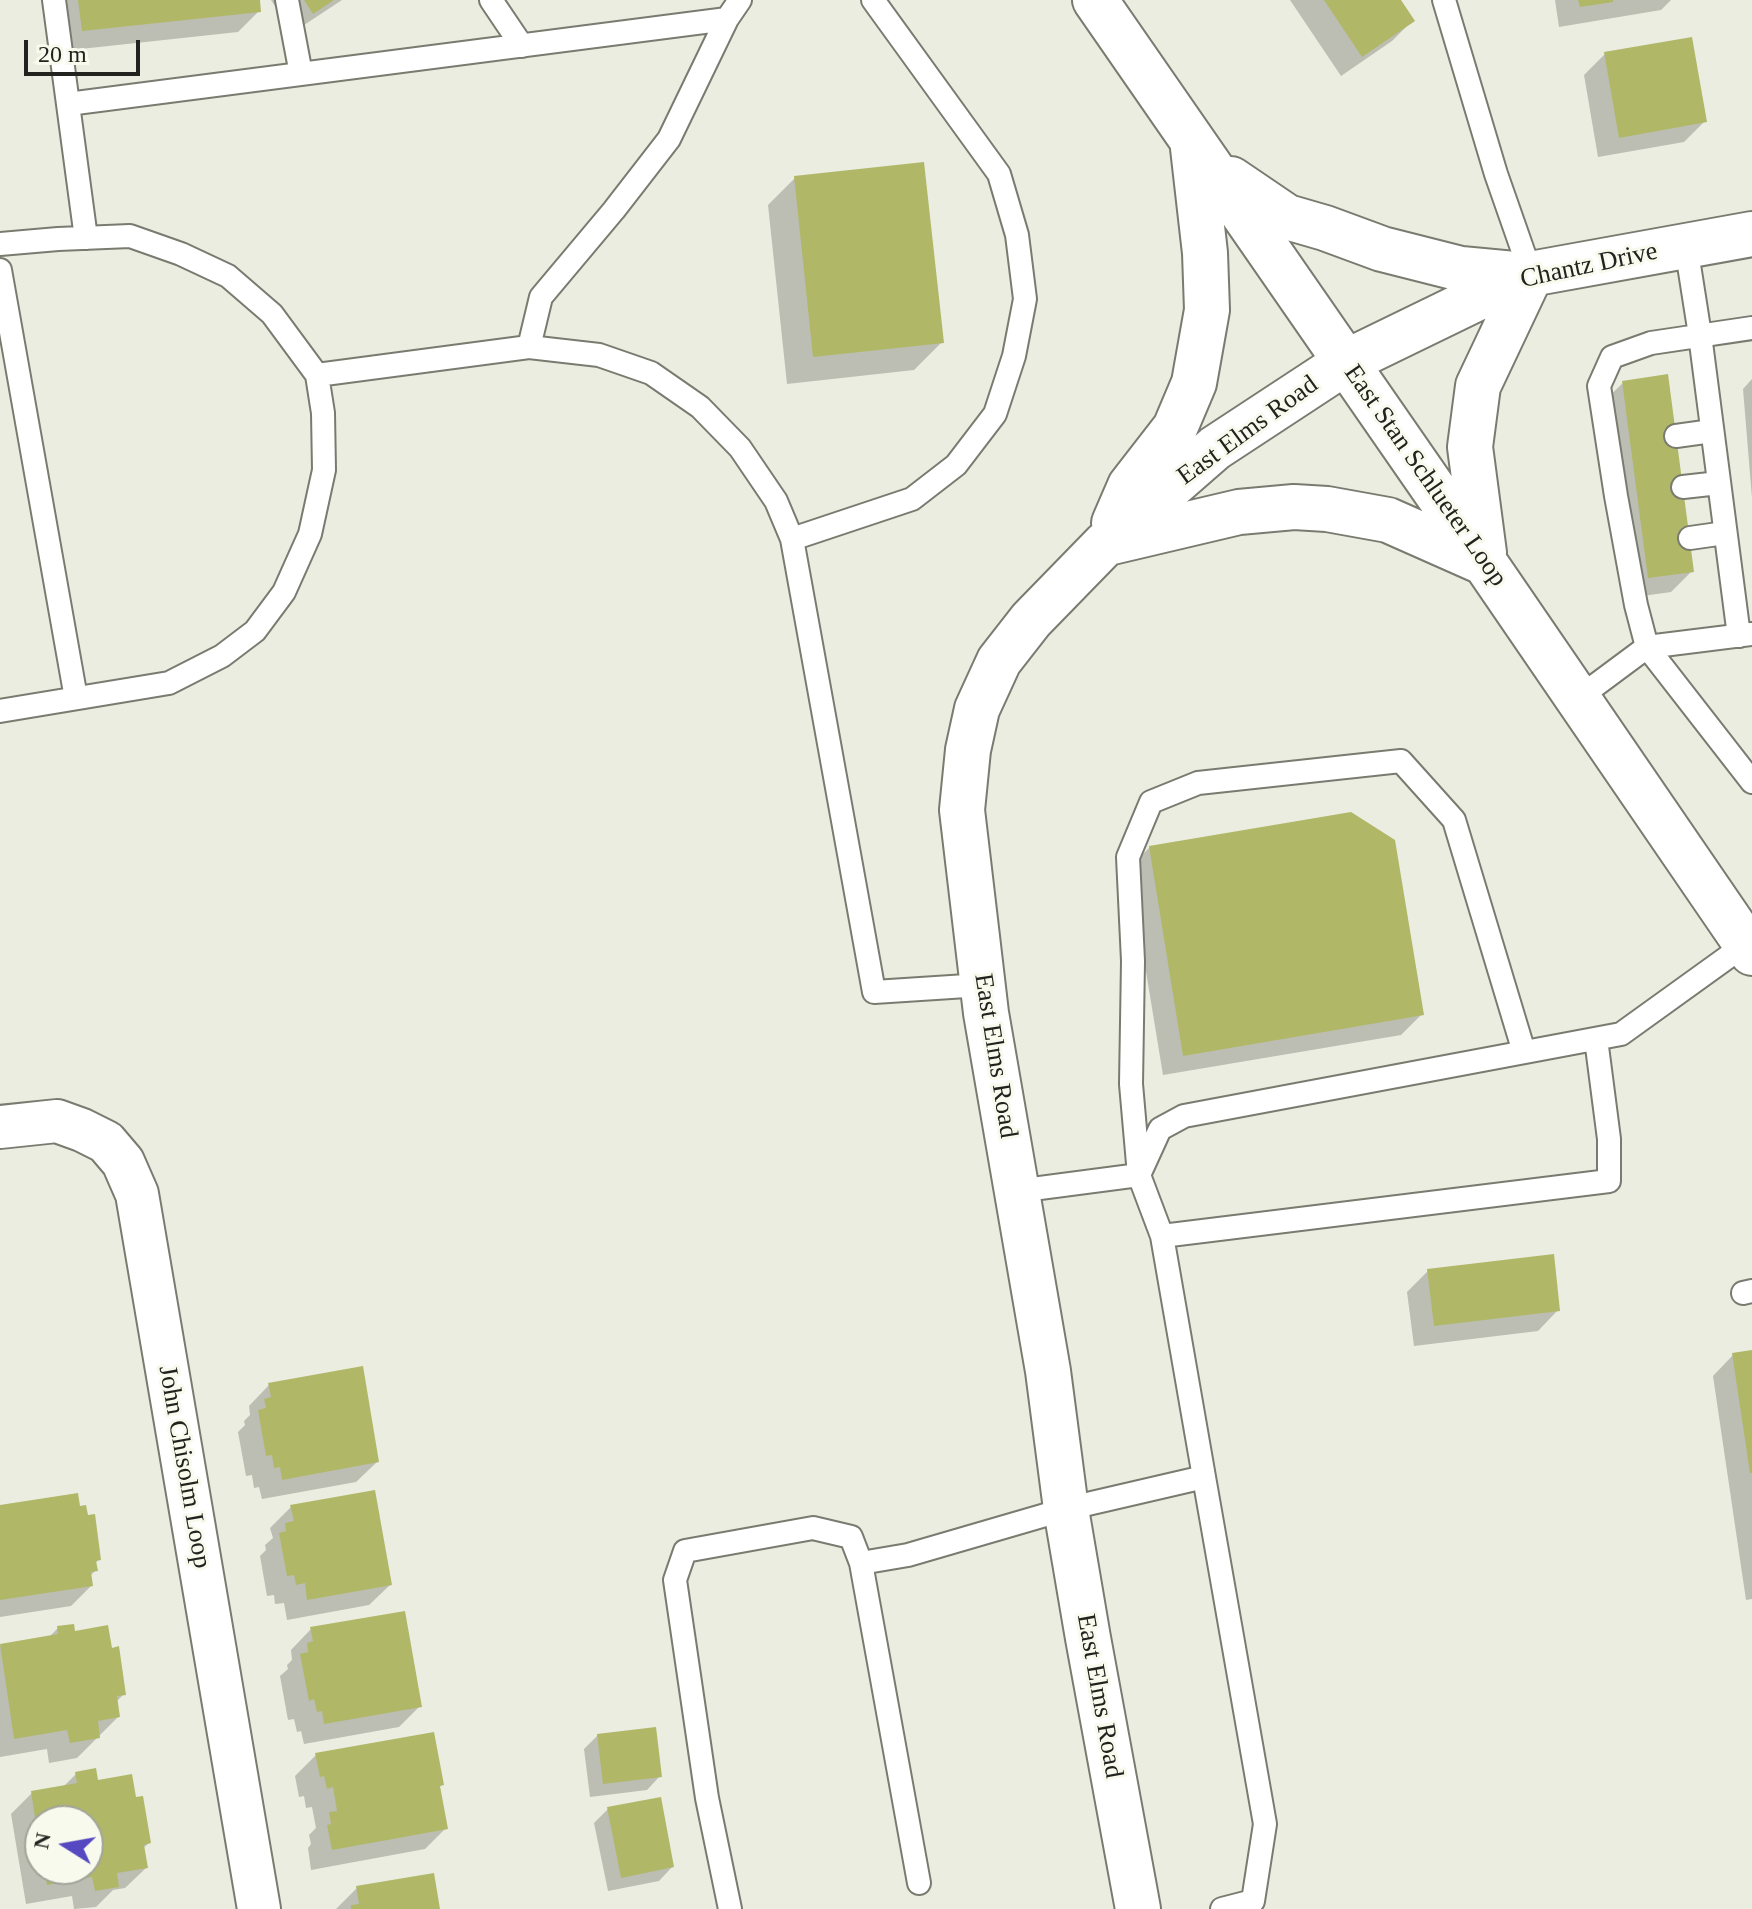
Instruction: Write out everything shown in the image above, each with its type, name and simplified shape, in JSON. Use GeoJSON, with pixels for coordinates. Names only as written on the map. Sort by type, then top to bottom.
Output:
{"type":"FeatureCollection","features":[{"type":"Feature","properties":{"kind":"main road","name":"East Stan Schlueter Loop"},"geometry":{"type":"LineString","coordinates":[[1095,0],[1749,948]]}},
{"type":"Feature","properties":{"kind":"main road"},"geometry":{"type":"LineString","coordinates":[[1200,153],[1287,217],[1382,249],[1461,269],[1528,275],[1478,386],[1470,447],[1485,563]]}},
{"type":"Feature","properties":{"kind":"main road"},"geometry":{"type":"LineString","coordinates":[[1105,544],[1130,486],[1175,428],[1194,383],[1207,310],[1200,153]]}},
{"type":"Feature","properties":{"kind":"main road","name":"Chantz Drive"},"geometry":{"type":"LineString","coordinates":[[1346,362],[1528,275],[1752,234]]}},
{"type":"Feature","properties":{"kind":"main road","name":"East Elms Road"},"geometry":{"type":"LineString","coordinates":[[1138,1909],[1066,1509],[1048,1371],[982,985],[962,810],[968,750],[977,709],[999,661],[1031,620],[1105,544],[1215,448],[1346,362]]}},
{"type":"Feature","properties":{"kind":"main road"},"geometry":{"type":"LineString","coordinates":[[1105,544],[1239,512],[1294,507],[1327,509],[1388,520],[1485,563]]}},
{"type":"Feature","properties":{"kind":"street","name":"John Chisolm Loop"},"geometry":{"type":"LineString","coordinates":[[0,1127],[57,1121],[82,1130],[106,1142],[123,1162],[137,1194],[259,1909]]}},
{"type":"Feature","properties":{"kind":"lane"},"geometry":{"type":"LineString","coordinates":[[54,0],[86,238]]}},
{"type":"Feature","properties":{"kind":"lane"},"geometry":{"type":"LineString","coordinates":[[287,0],[301,74]]}},
{"type":"Feature","properties":{"kind":"lane"},"geometry":{"type":"LineString","coordinates":[[491,0],[522,46]]}},
{"type":"Feature","properties":{"kind":"lane"},"geometry":{"type":"LineString","coordinates":[[529,347],[541,297],[669,139],[727,19],[740,0]]}},
{"type":"Feature","properties":{"kind":"lane"},"geometry":{"type":"LineString","coordinates":[[792,539],[912,499],[956,465],[995,414],[1014,356],[1025,299],[1017,235],[999,174],[873,0]]}},
{"type":"Feature","properties":{"kind":"lane"},"geometry":{"type":"LineString","coordinates":[[1444,0],[1528,275]]}},
{"type":"Feature","properties":{"kind":"lane"},"geometry":{"type":"LineString","coordinates":[[68,104],[727,19]]}},
{"type":"Feature","properties":{"kind":"lane"},"geometry":{"type":"LineString","coordinates":[[0,244],[130,236],[181,254],[228,276],[272,314],[317,375],[323,413],[324,470],[310,534],[284,592],[255,631],[233,648],[169,683],[0,711]]}},
{"type":"Feature","properties":{"kind":"lane"},"geometry":{"type":"LineString","coordinates":[[1577,699],[1647,647],[1746,635],[1725,533],[1686,246]]}},
{"type":"Feature","properties":{"kind":"lane"},"geometry":{"type":"LineString","coordinates":[[0,270],[2,295],[76,698]]}},
{"type":"Feature","properties":{"kind":"lane"},"geometry":{"type":"LineString","coordinates":[[1752,328],[1651,343],[1612,357],[1599,386],[1619,446],[1634,543],[1636,605],[1647,647],[1752,782]]}},
{"type":"Feature","properties":{"kind":"lane"},"geometry":{"type":"LineString","coordinates":[[317,375],[529,347],[599,355],[651,373],[700,407],[740,448],[776,501],[792,539],[874,992],[982,985]]}},
{"type":"Feature","properties":{"kind":"lane"},"geometry":{"type":"LineString","coordinates":[[1676,436],[1712,431]]}},
{"type":"Feature","properties":{"kind":"lane"},"geometry":{"type":"LineString","coordinates":[[1683,487],[1719,483]]}},
{"type":"Feature","properties":{"kind":"lane"},"geometry":{"type":"LineString","coordinates":[[1690,538],[1725,533]]}},
{"type":"Feature","properties":{"kind":"lane"},"geometry":{"type":"LineString","coordinates":[[1222,1909],[1253,1901],[1265,1824],[1162,1236],[1139,1175],[1131,1084],[1133,961],[1128,857],[1151,802],[1198,783],[1401,761],[1454,820],[1524,1052]]}},
{"type":"Feature","properties":{"kind":"lane"},"geometry":{"type":"LineString","coordinates":[[1139,1175],[1160,1129],[1184,1116],[1621,1034],[1749,948]]}},
{"type":"Feature","properties":{"kind":"lane"},"geometry":{"type":"LineString","coordinates":[[1162,1236],[1609,1181],[1609,1139],[1596,1039]]}},
{"type":"Feature","properties":{"kind":"lane"},"geometry":{"type":"LineString","coordinates":[[1017,1191],[1139,1175]]}},
{"type":"Feature","properties":{"kind":"lane"},"geometry":{"type":"LineString","coordinates":[[861,1563],[908,1555],[1066,1509],[1204,1477]]}},
{"type":"Feature","properties":{"kind":"lane"},"geometry":{"type":"LineString","coordinates":[[730,1909],[707,1798],[675,1580],[685,1551],[813,1528],[851,1537],[861,1563],[919,1883]]}},
{"type":"Feature","properties":{"kind":"building"},"geometry":{"type":"Polygon","coordinates":[[[78,0],[260,0],[261,12],[82,31],[78,0]]]}},
{"type":"Feature","properties":{"kind":"building"},"geometry":{"type":"Polygon","coordinates":[[[304,0],[334,0],[313,14],[304,0]]]}},
{"type":"Feature","properties":{"kind":"building"},"geometry":{"type":"Polygon","coordinates":[[[1324,0],[1401,0],[1415,21],[1362,57],[1324,0]]]}},
{"type":"Feature","properties":{"kind":"building"},"geometry":{"type":"Polygon","coordinates":[[[1578,0],[1613,0],[1613,2],[1580,7],[1578,0]]]}},
{"type":"Feature","properties":{"kind":"building"},"geometry":{"type":"Polygon","coordinates":[[[1692,37],[1707,122],[1619,138],[1604,52],[1692,37]]]}},
{"type":"Feature","properties":{"kind":"building"},"geometry":{"type":"Polygon","coordinates":[[[924,162],[944,343],[813,357],[794,176],[924,162]]]}},
{"type":"Feature","properties":{"kind":"building"},"geometry":{"type":"Polygon","coordinates":[[[1668,374],[1694,572],[1648,578],[1622,381],[1668,374]]]}},
{"type":"Feature","properties":{"kind":"building"},"geometry":{"type":"Polygon","coordinates":[[[1351,812],[1395,840],[1424,1015],[1183,1056],[1149,846],[1351,812]]]}},
{"type":"Feature","properties":{"kind":"building"},"geometry":{"type":"Polygon","coordinates":[[[1554,1254],[1560,1311],[1434,1326],[1427,1269],[1554,1254]]]}},
{"type":"Feature","properties":{"kind":"building"},"geometry":{"type":"Polygon","coordinates":[[[1752,1350],[1752,1473],[1750,1473],[1732,1353],[1752,1350]]]}},
{"type":"Feature","properties":{"kind":"building"},"geometry":{"type":"Polygon","coordinates":[[[363,1366],[379,1462],[282,1480],[280,1467],[274,1468],[272,1455],[266,1456],[258,1410],[266,1408],[264,1399],[271,1397],[268,1383],[363,1366]]]}},
{"type":"Feature","properties":{"kind":"building"},"geometry":{"type":"Polygon","coordinates":[[[375,1490],[392,1585],[307,1600],[305,1583],[296,1585],[294,1575],[287,1576],[279,1533],[286,1531],[285,1523],[294,1521],[290,1505],[375,1490]]]}},
{"type":"Feature","properties":{"kind":"building"},"geometry":{"type":"Polygon","coordinates":[[[78,1493],[80,1506],[86,1505],[88,1515],[95,1514],[101,1560],[96,1561],[98,1571],[91,1572],[93,1586],[0,1600],[0,1505],[78,1493]]]}},
{"type":"Feature","properties":{"kind":"building"},"geometry":{"type":"Polygon","coordinates":[[[405,1611],[422,1707],[324,1724],[322,1711],[317,1712],[314,1699],[309,1701],[300,1654],[308,1652],[307,1643],[313,1641],[310,1627],[405,1611]]]}},
{"type":"Feature","properties":{"kind":"building"},"geometry":{"type":"Polygon","coordinates":[[[74,1624],[75,1631],[108,1625],[112,1648],[119,1646],[126,1695],[117,1696],[120,1717],[98,1721],[100,1738],[70,1743],[67,1730],[14,1739],[0,1644],[58,1634],[57,1626],[74,1624]]]}},
{"type":"Feature","properties":{"kind":"building"},"geometry":{"type":"Polygon","coordinates":[[[656,1727],[662,1777],[603,1784],[597,1734],[656,1727]]]}},
{"type":"Feature","properties":{"kind":"building"},"geometry":{"type":"Polygon","coordinates":[[[434,1732],[448,1829],[332,1850],[327,1825],[331,1824],[329,1812],[337,1811],[333,1787],[327,1789],[324,1776],[320,1777],[315,1753],[434,1732]]]}},
{"type":"Feature","properties":{"kind":"building"},"geometry":{"type":"Polygon","coordinates":[[[96,1768],[98,1780],[132,1774],[136,1797],[143,1796],[151,1843],[144,1845],[148,1868],[117,1873],[119,1887],[95,1891],[94,1885],[104,1885],[104,1805],[33,1805],[31,1791],[77,1783],[75,1772],[96,1768]]]}},
{"type":"Feature","properties":{"kind":"building"},"geometry":{"type":"Polygon","coordinates":[[[661,1797],[674,1867],[621,1878],[607,1807],[661,1797]]]}},
{"type":"Feature","properties":{"kind":"building"},"geometry":{"type":"Polygon","coordinates":[[[434,1873],[440,1909],[351,1909],[351,1905],[359,1904],[356,1886],[434,1873]]]}}]}
